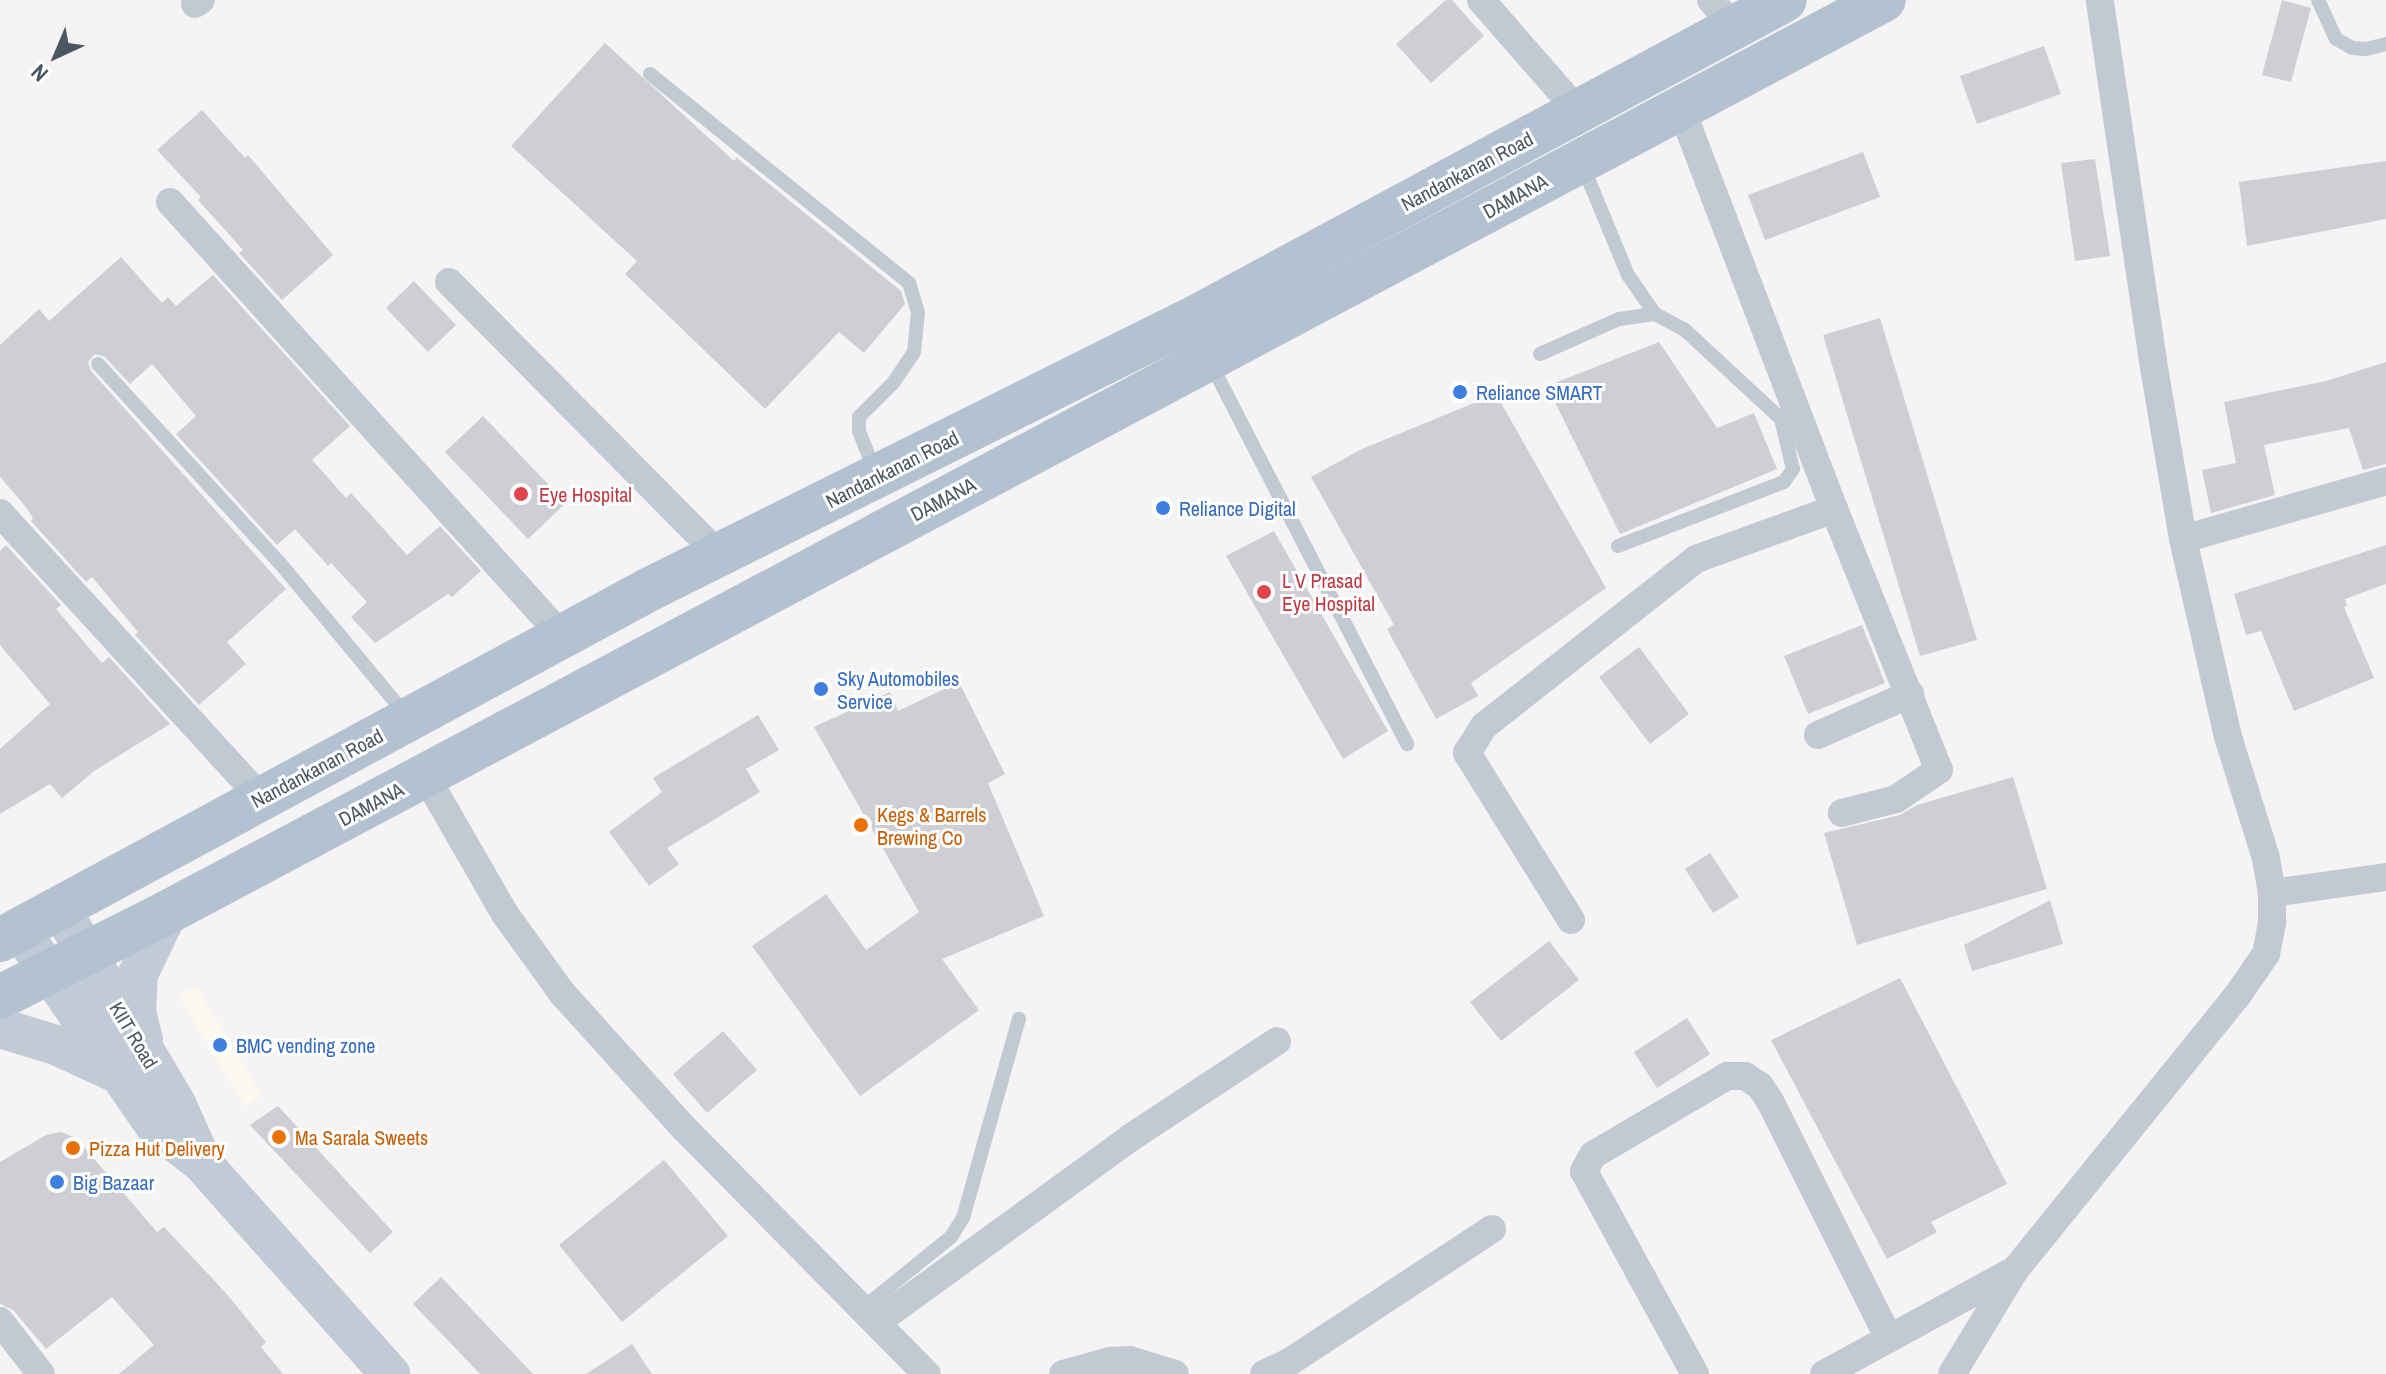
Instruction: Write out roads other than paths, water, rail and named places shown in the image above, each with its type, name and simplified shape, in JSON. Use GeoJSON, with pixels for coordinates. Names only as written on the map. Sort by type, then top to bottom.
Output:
{"type":"FeatureCollection","features":[{"type":"Feature","properties":{"kind":"main road","name":"Nandankanan Road"},"geometry":{"type":"LineString","coordinates":[[10,935],[562,636],[1192,319],[1578,111],[1722,14],[1785,0]]}},
{"type":"Feature","properties":{"kind":"main road","name":"DAMANA"},"geometry":{"type":"LineString","coordinates":[[0,997],[168,912],[1207,357],[1884,0]]}},
{"type":"Feature","properties":{"kind":"main road","name":"KIIT Road"},"geometry":{"type":"LineString","coordinates":[[61,910],[68,964],[134,1066],[156,1127],[202,1163],[385,1372]]}},
{"type":"Feature","properties":{"kind":"main road"},"geometry":{"type":"LineString","coordinates":[[0,1028],[134,1066],[138,974],[168,912]]}},
{"type":"Feature","properties":{"kind":"main road"},"geometry":{"type":"LineString","coordinates":[[10,935],[68,964]]}},
{"type":"Feature","properties":{"kind":"street"},"geometry":{"type":"LineString","coordinates":[[1481,0],[1578,111]]}},
{"type":"Feature","properties":{"kind":"street"},"geometry":{"type":"LineString","coordinates":[[1952,1374],[2015,1270],[2218,1020],[2266,954],[2272,893],[2228,737],[2183,539],[2153,361],[2100,0]]}},
{"type":"Feature","properties":{"kind":"street"},"geometry":{"type":"LineString","coordinates":[[1680,106],[1834,509],[1939,770],[1896,799],[1842,813]]}},
{"type":"Feature","properties":{"kind":"street"},"geometry":{"type":"LineString","coordinates":[[170,202],[562,636]]}},
{"type":"Feature","properties":{"kind":"street"},"geometry":{"type":"LineString","coordinates":[[449,282],[719,555]]}},
{"type":"Feature","properties":{"kind":"street"},"geometry":{"type":"LineString","coordinates":[[2183,539],[2386,481]]}},
{"type":"Feature","properties":{"kind":"street"},"geometry":{"type":"LineString","coordinates":[[1571,920],[1467,753],[1484,726],[1696,559],[1834,509]]}},
{"type":"Feature","properties":{"kind":"street"},"geometry":{"type":"LineString","coordinates":[[0,513],[262,799]]}},
{"type":"Feature","properties":{"kind":"street"},"geometry":{"type":"LineString","coordinates":[[1818,735],[1910,694]]}},
{"type":"Feature","properties":{"kind":"street"},"geometry":{"type":"LineString","coordinates":[[425,775],[505,914],[562,993],[684,1128],[927,1374]]}},
{"type":"Feature","properties":{"kind":"street"},"geometry":{"type":"LineString","coordinates":[[2272,893],[2386,877]]}},
{"type":"Feature","properties":{"kind":"street"},"geometry":{"type":"LineString","coordinates":[[870,1315],[1277,1041]]}},
{"type":"Feature","properties":{"kind":"street"},"geometry":{"type":"LineString","coordinates":[[1695,1374],[1584,1171],[1593,1155],[1727,1076],[1745,1076],[1760,1086],[1770,1101],[1889,1339]]}},
{"type":"Feature","properties":{"kind":"street"},"geometry":{"type":"LineString","coordinates":[[1264,1374],[1288,1363],[1492,1229]]}},
{"type":"Feature","properties":{"kind":"street"},"geometry":{"type":"LineString","coordinates":[[1824,1374],[2015,1270]]}},
{"type":"Feature","properties":{"kind":"street"},"geometry":{"type":"LineString","coordinates":[[0,1321],[26,1368]]}},
{"type":"Feature","properties":{"kind":"street"},"geometry":{"type":"LineString","coordinates":[[1063,1374],[1110,1361],[1130,1360],[1175,1374]]}},
{"type":"Feature","properties":{"kind":"lane"},"geometry":{"type":"LineString","coordinates":[[2318,0],[2336,39],[2352,48],[2366,49],[2386,44]]}},
{"type":"Feature","properties":{"kind":"lane"},"geometry":{"type":"LineString","coordinates":[[650,74],[909,283],[918,312],[914,352],[894,382],[859,417],[859,431],[876,477]]}},
{"type":"Feature","properties":{"kind":"lane"},"geometry":{"type":"LineString","coordinates":[[1580,160],[1628,275],[1655,314],[1685,330],[1781,419],[1793,469],[1784,482],[1769,490],[1618,546]]}},
{"type":"Feature","properties":{"kind":"lane"},"geometry":{"type":"LineString","coordinates":[[1540,354],[1619,319],[1655,314]]}},
{"type":"Feature","properties":{"kind":"lane"},"geometry":{"type":"LineString","coordinates":[[1207,357],[1407,744]]}},
{"type":"Feature","properties":{"kind":"lane"},"geometry":{"type":"LineString","coordinates":[[98,364],[279,562],[409,719]]}},
{"type":"Feature","properties":{"kind":"lane"},"geometry":{"type":"LineString","coordinates":[[870,1315],[951,1237],[963,1218],[1019,1019]]}},
{"type":"Feature","properties":{"kind":"place","name":"Reliance SMART"},"geometry":{"type":"Point","coordinates":[1460,392]}},
{"type":"Feature","properties":{"kind":"place","name":"Eye Hospital"},"geometry":{"type":"Point","coordinates":[521,494]}},
{"type":"Feature","properties":{"kind":"place","name":"Reliance Digital"},"geometry":{"type":"Point","coordinates":[1163,508]}},
{"type":"Feature","properties":{"kind":"place","name":"L V Prasad Eye Hospital"},"geometry":{"type":"Point","coordinates":[1264,592]}},
{"type":"Feature","properties":{"kind":"place","name":"Sky Automobiles Service"},"geometry":{"type":"Point","coordinates":[821,689]}},
{"type":"Feature","properties":{"kind":"place","name":"Kegs & Barrels Brewing Co"},"geometry":{"type":"Point","coordinates":[861,825]}},
{"type":"Feature","properties":{"kind":"place","name":"BMC vending zone"},"geometry":{"type":"Point","coordinates":[220,1045]}},
{"type":"Feature","properties":{"kind":"place","name":"Ma Sarala Sweets"},"geometry":{"type":"Point","coordinates":[279,1137]}},
{"type":"Feature","properties":{"kind":"place","name":"Pizza Hut Delivery"},"geometry":{"type":"Point","coordinates":[73,1148]}},
{"type":"Feature","properties":{"kind":"place","name":"Big Bazaar"},"geometry":{"type":"Point","coordinates":[57,1182]}}]}
